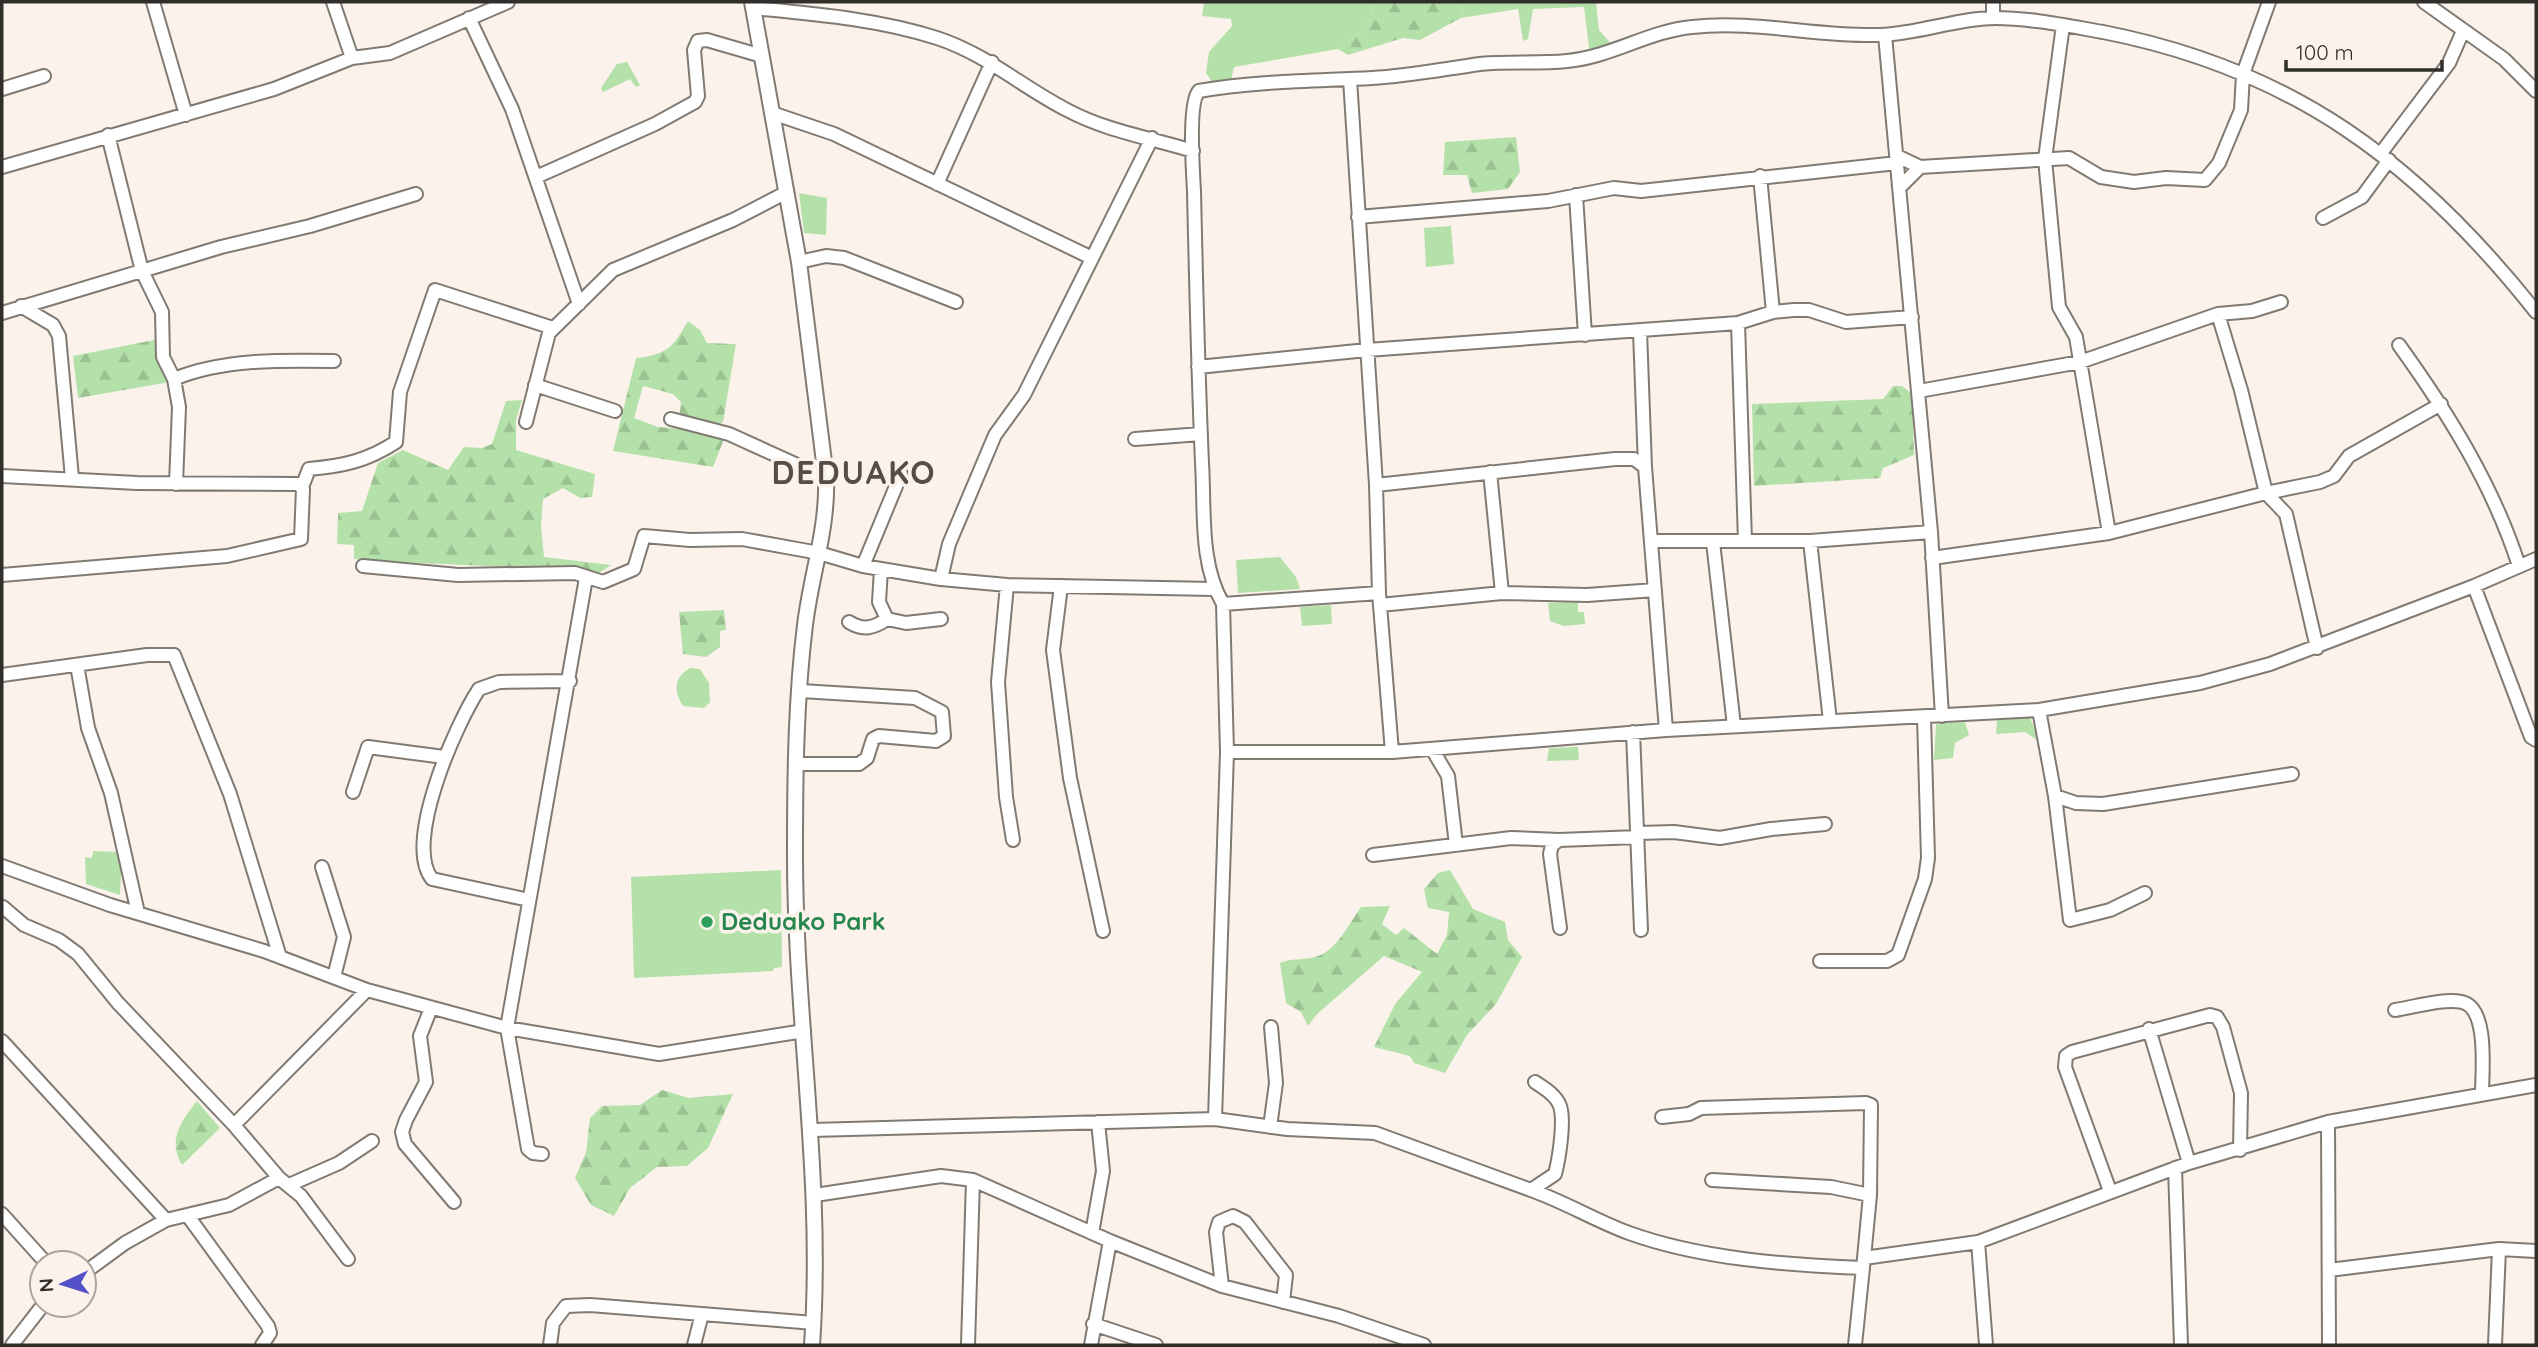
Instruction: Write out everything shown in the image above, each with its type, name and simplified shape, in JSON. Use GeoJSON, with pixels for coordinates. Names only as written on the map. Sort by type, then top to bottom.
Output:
{"type":"FeatureCollection","features":[{"type":"Feature","properties":{"kind":"street"},"geometry":{"type":"LineString","coordinates":[[153,2],[186,115]]}},
{"type":"Feature","properties":{"kind":"street"},"geometry":{"type":"LineString","coordinates":[[333,2],[352,58]]}},
{"type":"Feature","properties":{"kind":"street"},"geometry":{"type":"LineString","coordinates":[[2,167],[274,89],[352,58],[390,53],[508,2]]}},
{"type":"Feature","properties":{"kind":"street"},"geometry":{"type":"LineString","coordinates":[[1993,2],[1993,17]]}},
{"type":"Feature","properties":{"kind":"street"},"geometry":{"type":"LineString","coordinates":[[1358,217],[1548,201],[1614,188],[1641,191],[1897,159],[1920,167],[2045,159],[2076,160],[2101,177],[2134,182],[2166,178],[2205,180],[2219,163],[2241,110],[2243,74],[2269,2]]}},
{"type":"Feature","properties":{"kind":"street"},"geometry":{"type":"LineString","coordinates":[[2424,2],[2504,59],[2536,91]]}},
{"type":"Feature","properties":{"kind":"street"},"geometry":{"type":"LineString","coordinates":[[812,1345],[815,1195],[795,883],[801,691],[808,604],[826,511],[826,478],[799,262],[753,5],[887,25],[938,38],[992,62],[1077,115],[1106,127],[1193,151]]}},
{"type":"Feature","properties":{"kind":"street"},"geometry":{"type":"LineString","coordinates":[[1215,1119],[1227,752],[1223,604],[1214,589],[1206,550],[1198,367],[1193,151],[1194,100],[1199,91],[1409,75],[1484,64],[1586,59],[1667,31],[1690,27],[1756,26],[1820,35],[1885,35],[1993,17],[2063,25],[2161,46],[2243,74],[2337,120],[2433,197],[2490,254],[2536,312]]}},
{"type":"Feature","properties":{"kind":"street"},"geometry":{"type":"LineString","coordinates":[[469,18],[512,109],[579,304]]}},
{"type":"Feature","properties":{"kind":"street"},"geometry":{"type":"LineString","coordinates":[[2063,25],[2045,159],[2059,307],[2076,337],[2109,533]]}},
{"type":"Feature","properties":{"kind":"street"},"geometry":{"type":"LineString","coordinates":[[2323,218],[2362,197],[2385,156],[2449,63],[2463,31]]}},
{"type":"Feature","properties":{"kind":"street"},"geometry":{"type":"LineString","coordinates":[[1885,35],[1931,532],[1942,716]]}},
{"type":"Feature","properties":{"kind":"street"},"geometry":{"type":"LineString","coordinates":[[536,177],[655,124],[695,103],[698,96],[694,50],[698,41],[707,40],[762,56]]}},
{"type":"Feature","properties":{"kind":"street"},"geometry":{"type":"LineString","coordinates":[[937,184],[992,62]]}},
{"type":"Feature","properties":{"kind":"street"},"geometry":{"type":"LineString","coordinates":[[2,89],[44,76]]}},
{"type":"Feature","properties":{"kind":"street"},"geometry":{"type":"LineString","coordinates":[[1350,79],[1376,485],[1380,599],[1392,752]]}},
{"type":"Feature","properties":{"kind":"street"},"geometry":{"type":"LineString","coordinates":[[772,113],[819,128],[1092,258]]}},
{"type":"Feature","properties":{"kind":"street"},"geometry":{"type":"LineString","coordinates":[[107,135],[142,271],[162,313],[163,357],[174,379],[179,407],[176,484]]}},
{"type":"Feature","properties":{"kind":"street"},"geometry":{"type":"LineString","coordinates":[[941,579],[949,544],[995,435],[1024,395],[1152,138]]}},
{"type":"Feature","properties":{"kind":"street"},"geometry":{"type":"LineString","coordinates":[[1899,188],[1920,167]]}},
{"type":"Feature","properties":{"kind":"street"},"geometry":{"type":"LineString","coordinates":[[1760,176],[1773,312]]}},
{"type":"Feature","properties":{"kind":"street"},"geometry":{"type":"LineString","coordinates":[[526,422],[547,337],[601,279],[613,270],[733,220],[785,193]]}},
{"type":"Feature","properties":{"kind":"street"},"geometry":{"type":"LineString","coordinates":[[2,313],[416,194]]}},
{"type":"Feature","properties":{"kind":"street"},"geometry":{"type":"LineString","coordinates":[[1576,195],[1585,335]]}},
{"type":"Feature","properties":{"kind":"street"},"geometry":{"type":"LineString","coordinates":[[799,262],[815,257],[844,258],[956,302]]}},
{"type":"Feature","properties":{"kind":"street"},"geometry":{"type":"LineString","coordinates":[[2,575],[228,556],[289,543],[303,537],[302,487],[309,469],[360,461],[396,442],[400,392],[435,290],[553,328]]}},
{"type":"Feature","properties":{"kind":"street"},"geometry":{"type":"LineString","coordinates":[[1919,391],[2080,362],[2218,314],[2252,311],[2281,302]]}},
{"type":"Feature","properties":{"kind":"street"},"geometry":{"type":"LineString","coordinates":[[21,306],[53,325],[59,336],[72,478]]}},
{"type":"Feature","properties":{"kind":"street"},"geometry":{"type":"LineString","coordinates":[[1198,367],[1367,350],[1738,323],[1773,312],[1809,310],[1846,322],[1912,317]]}},
{"type":"Feature","properties":{"kind":"street"},"geometry":{"type":"LineString","coordinates":[[2218,314],[2241,390],[2266,493],[2286,514],[2316,648]]}},
{"type":"Feature","properties":{"kind":"street"},"geometry":{"type":"LineString","coordinates":[[1738,323],[1745,541]]}},
{"type":"Feature","properties":{"kind":"street"},"geometry":{"type":"LineString","coordinates":[[1640,331],[1645,467],[1666,730]]}},
{"type":"Feature","properties":{"kind":"street"},"geometry":{"type":"LineString","coordinates":[[2399,345],[2441,404],[2505,522],[2519,566]]}},
{"type":"Feature","properties":{"kind":"street"},"geometry":{"type":"LineString","coordinates":[[174,379],[195,372],[269,361],[334,361]]}},
{"type":"Feature","properties":{"kind":"street"},"geometry":{"type":"LineString","coordinates":[[535,385],[615,411]]}},
{"type":"Feature","properties":{"kind":"street"},"geometry":{"type":"LineString","coordinates":[[1932,558],[2109,533],[2320,482],[2334,476],[2349,456],[2441,404]]}},
{"type":"Feature","properties":{"kind":"street"},"geometry":{"type":"LineString","coordinates":[[671,419],[729,434],[826,478]]}},
{"type":"Feature","properties":{"kind":"street"},"geometry":{"type":"LineString","coordinates":[[1135,439],[1201,434]]}},
{"type":"Feature","properties":{"kind":"street"},"geometry":{"type":"LineString","coordinates":[[1376,485],[1615,459],[1634,459],[1645,467]]}},
{"type":"Feature","properties":{"kind":"street"},"geometry":{"type":"LineString","coordinates":[[1490,472],[1502,593]]}},
{"type":"Feature","properties":{"kind":"street"},"geometry":{"type":"LineString","coordinates":[[863,566],[901,474]]}},
{"type":"Feature","properties":{"kind":"street"},"geometry":{"type":"LineString","coordinates":[[2,476],[302,487]]}},
{"type":"Feature","properties":{"kind":"street"},"geometry":{"type":"LineString","coordinates":[[1653,541],[1810,541],[1931,532]]}},
{"type":"Feature","properties":{"kind":"street"},"geometry":{"type":"LineString","coordinates":[[363,566],[458,575],[575,573],[608,582],[629,573],[636,566],[642,537],[647,535],[690,540],[729,537],[819,553],[863,566],[941,579],[1007,585],[1214,589]]}},
{"type":"Feature","properties":{"kind":"street"},"geometry":{"type":"LineString","coordinates":[[1810,541],[1830,721]]}},
{"type":"Feature","properties":{"kind":"street"},"geometry":{"type":"LineString","coordinates":[[1713,542],[1734,726]]}},
{"type":"Feature","properties":{"kind":"street"},"geometry":{"type":"LineString","coordinates":[[1227,752],[1392,752],[1633,732],[2039,710],[2200,682],[2316,648],[2536,559]]}},
{"type":"Feature","properties":{"kind":"street"},"geometry":{"type":"LineString","coordinates":[[881,569],[879,602],[887,619]]}},
{"type":"Feature","properties":{"kind":"street"},"geometry":{"type":"LineString","coordinates":[[542,1154],[528,1149],[506,1028],[570,681],[586,578]]}},
{"type":"Feature","properties":{"kind":"street"},"geometry":{"type":"LineString","coordinates":[[1007,585],[998,682],[1006,797],[1013,839]]}},
{"type":"Feature","properties":{"kind":"street"},"geometry":{"type":"LineString","coordinates":[[1061,586],[1053,650],[1066,759],[1103,931]]}},
{"type":"Feature","properties":{"kind":"street"},"geometry":{"type":"LineString","coordinates":[[2474,586],[2531,737],[2536,740]]}},
{"type":"Feature","properties":{"kind":"street"},"geometry":{"type":"LineString","coordinates":[[1223,604],[1502,593],[1587,595],[1655,590]]}},
{"type":"Feature","properties":{"kind":"street"},"geometry":{"type":"LineString","coordinates":[[849,622],[862,629],[877,626],[887,619],[906,622],[941,619]]}},
{"type":"Feature","properties":{"kind":"street"},"geometry":{"type":"LineString","coordinates":[[2,675],[171,653],[175,657],[230,794],[280,957]]}},
{"type":"Feature","properties":{"kind":"street"},"geometry":{"type":"LineString","coordinates":[[77,665],[88,728],[111,793],[138,914]]}},
{"type":"Feature","properties":{"kind":"street"},"geometry":{"type":"LineString","coordinates":[[529,900],[438,883],[428,875],[424,865],[426,833],[444,757],[473,699],[484,686],[499,682],[570,681]]}},
{"type":"Feature","properties":{"kind":"street"},"geometry":{"type":"LineString","coordinates":[[797,764],[859,764],[867,758],[873,739],[879,736],[936,741],[944,736],[945,727],[942,712],[915,698],[801,691]]}},
{"type":"Feature","properties":{"kind":"street"},"geometry":{"type":"LineString","coordinates":[[2039,710],[2055,796],[2070,920],[2120,907],[2145,894]]}},
{"type":"Feature","properties":{"kind":"street"},"geometry":{"type":"LineString","coordinates":[[1820,961],[1887,961],[1898,955],[1925,879],[1928,858],[1924,717]]}},
{"type":"Feature","properties":{"kind":"street"},"geometry":{"type":"LineString","coordinates":[[1633,732],[1641,930]]}},
{"type":"Feature","properties":{"kind":"street"},"geometry":{"type":"LineString","coordinates":[[353,792],[368,747],[444,757]]}},
{"type":"Feature","properties":{"kind":"street"},"geometry":{"type":"LineString","coordinates":[[1432,749],[1448,776],[1456,845]]}},
{"type":"Feature","properties":{"kind":"street"},"geometry":{"type":"LineString","coordinates":[[2055,796],[2076,803],[2103,804],[2291,774]]}},
{"type":"Feature","properties":{"kind":"street"},"geometry":{"type":"LineString","coordinates":[[1373,855],[1511,838],[1559,840],[1675,832],[1720,838],[1825,824]]}},
{"type":"Feature","properties":{"kind":"street"},"geometry":{"type":"LineString","coordinates":[[1559,840],[1552,845],[1550,854],[1560,928]]}},
{"type":"Feature","properties":{"kind":"street"},"geometry":{"type":"LineString","coordinates":[[2,866],[138,914],[280,957],[368,990],[506,1028],[659,1054],[804,1031]]}},
{"type":"Feature","properties":{"kind":"street"},"geometry":{"type":"LineString","coordinates":[[322,867],[344,937],[334,977]]}},
{"type":"Feature","properties":{"kind":"street"},"geometry":{"type":"LineString","coordinates":[[3,907],[24,925],[59,940],[78,954],[118,1003],[284,1182],[301,1196],[348,1259]]}},
{"type":"Feature","properties":{"kind":"street"},"geometry":{"type":"LineString","coordinates":[[234,1125],[368,990]]}},
{"type":"Feature","properties":{"kind":"street"},"geometry":{"type":"LineString","coordinates":[[2395,1010],[2462,1002],[2473,1008],[2479,1018],[2482,1037],[2482,1094]]}},
{"type":"Feature","properties":{"kind":"street"},"geometry":{"type":"LineString","coordinates":[[431,1008],[420,1036],[426,1082],[402,1132],[405,1144],[454,1202]]}},
{"type":"Feature","properties":{"kind":"street"},"geometry":{"type":"LineString","coordinates":[[2110,1191],[2064,1061],[2072,1052],[2149,1029],[2210,1015],[2221,1021],[2241,1094],[2240,1150]]}},
{"type":"Feature","properties":{"kind":"street"},"geometry":{"type":"LineString","coordinates":[[1270,1126],[1276,1083],[1271,1027]]}},
{"type":"Feature","properties":{"kind":"street"},"geometry":{"type":"LineString","coordinates":[[2149,1029],[2189,1163]]}},
{"type":"Feature","properties":{"kind":"street"},"geometry":{"type":"LineString","coordinates":[[2,1041],[166,1220]]}},
{"type":"Feature","properties":{"kind":"street"},"geometry":{"type":"LineString","coordinates":[[1531,1190],[1555,1174],[1560,1136],[1560,1106],[1552,1094],[1535,1082]]}},
{"type":"Feature","properties":{"kind":"street"},"geometry":{"type":"LineString","coordinates":[[812,1130],[1215,1119],[1270,1126],[1376,1133],[1531,1190],[1628,1233],[1658,1242],[1758,1260],[1863,1263],[1978,1242],[2189,1163],[2328,1122],[2536,1085]]}},
{"type":"Feature","properties":{"kind":"street"},"geometry":{"type":"LineString","coordinates":[[1662,1117],[1689,1114],[1701,1108],[1866,1103],[1872,1112],[1870,1195],[1855,1345]]}},
{"type":"Feature","properties":{"kind":"street"},"geometry":{"type":"LineString","coordinates":[[1092,1233],[1103,1171],[1098,1122]]}},
{"type":"Feature","properties":{"kind":"street"},"geometry":{"type":"LineString","coordinates":[[2328,1122],[2329,1345]]}},
{"type":"Feature","properties":{"kind":"street"},"geometry":{"type":"LineString","coordinates":[[98,1263],[125,1243],[166,1220],[229,1205],[339,1163],[372,1141]]}},
{"type":"Feature","properties":{"kind":"street"},"geometry":{"type":"LineString","coordinates":[[2175,1168],[2181,1345]]}},
{"type":"Feature","properties":{"kind":"street"},"geometry":{"type":"LineString","coordinates":[[815,1195],[941,1176],[973,1180],[1110,1241],[1222,1286],[1339,1316],[1424,1345]]}},
{"type":"Feature","properties":{"kind":"street"},"geometry":{"type":"LineString","coordinates":[[968,1345],[973,1180]]}},
{"type":"Feature","properties":{"kind":"street"},"geometry":{"type":"LineString","coordinates":[[1712,1181],[1831,1187],[1870,1195]]}},
{"type":"Feature","properties":{"kind":"street"},"geometry":{"type":"LineString","coordinates":[[2,1214],[33,1249]]}},
{"type":"Feature","properties":{"kind":"street"},"geometry":{"type":"LineString","coordinates":[[188,1216],[268,1326],[270,1333],[262,1345]]}},
{"type":"Feature","properties":{"kind":"street"},"geometry":{"type":"LineString","coordinates":[[1222,1286],[1216,1232],[1219,1222],[1233,1216],[1245,1222],[1286,1275],[1283,1302]]}},
{"type":"Feature","properties":{"kind":"street"},"geometry":{"type":"LineString","coordinates":[[1091,1345],[1110,1241]]}},
{"type":"Feature","properties":{"kind":"street"},"geometry":{"type":"LineString","coordinates":[[1978,1242],[1986,1345]]}},
{"type":"Feature","properties":{"kind":"street"},"geometry":{"type":"LineString","coordinates":[[2329,1270],[2499,1249],[2536,1251]]}},
{"type":"Feature","properties":{"kind":"street"},"geometry":{"type":"LineString","coordinates":[[2495,1345],[2499,1249]]}},
{"type":"Feature","properties":{"kind":"street"},"geometry":{"type":"LineString","coordinates":[[550,1345],[553,1323],[566,1306],[590,1305],[814,1323]]}},
{"type":"Feature","properties":{"kind":"street"},"geometry":{"type":"LineString","coordinates":[[694,1345],[702,1314]]}},
{"type":"Feature","properties":{"kind":"street"},"geometry":{"type":"LineString","coordinates":[[12,1345],[32,1319]]}},
{"type":"Feature","properties":{"kind":"street"},"geometry":{"type":"LineString","coordinates":[[1093,1324],[1156,1345]]}},
{"type":"Feature","properties":{"kind":"green space"},"geometry":{"type":"Polygon","coordinates":[[[1375,2],[1366,29],[1338,49],[1234,67],[1231,81],[1212,82],[1206,73],[1209,52],[1232,26],[1231,19],[1202,16],[1204,3],[1375,2]]]}},
{"type":"Feature","properties":{"kind":"green space"},"geometry":{"type":"Polygon","coordinates":[[[1375,2],[1464,2],[1461,18],[1420,40],[1403,38],[1348,55],[1338,49],[1366,29],[1375,2]]]}},
{"type":"Feature","properties":{"kind":"green space"},"geometry":{"type":"Polygon","coordinates":[[[1464,2],[1596,2],[1599,30],[1615,48],[1590,56],[1584,7],[1533,9],[1528,39],[1523,41],[1518,9],[1461,18],[1464,2]]]}},
{"type":"Feature","properties":{"kind":"green space"},"geometry":{"type":"Polygon","coordinates":[[[627,62],[640,85],[636,87],[630,79],[603,92],[601,88],[617,64],[627,62]]]}},
{"type":"Feature","properties":{"kind":"green space"},"geometry":{"type":"Polygon","coordinates":[[[1516,137],[1520,172],[1508,189],[1472,193],[1467,175],[1443,175],[1445,142],[1516,137]]]}},
{"type":"Feature","properties":{"kind":"green space"},"geometry":{"type":"Polygon","coordinates":[[[799,193],[827,198],[826,235],[804,233],[799,193]]]}},
{"type":"Feature","properties":{"kind":"green space"},"geometry":{"type":"Polygon","coordinates":[[[1451,226],[1454,264],[1426,267],[1424,228],[1451,226]]]}},
{"type":"Feature","properties":{"kind":"green space"},"geometry":{"type":"Polygon","coordinates":[[[688,321],[700,330],[707,343],[736,344],[723,422],[713,428],[679,419],[681,402],[673,394],[643,386],[634,418],[658,427],[720,432],[724,439],[713,467],[613,451],[636,358],[655,355],[668,348],[688,321]]]}},
{"type":"Feature","properties":{"kind":"green space"},"geometry":{"type":"Polygon","coordinates":[[[159,339],[170,382],[78,398],[73,356],[159,339]]]}},
{"type":"Feature","properties":{"kind":"green space"},"geometry":{"type":"Polygon","coordinates":[[[1893,386],[1902,386],[1912,394],[1914,455],[1883,468],[1880,478],[1754,486],[1752,404],[1883,399],[1893,386]]]}},
{"type":"Feature","properties":{"kind":"green space"},"geometry":{"type":"Polygon","coordinates":[[[522,400],[516,420],[516,450],[595,474],[592,497],[580,498],[563,488],[543,499],[541,526],[544,557],[611,565],[599,573],[354,559],[354,545],[337,544],[338,513],[362,511],[378,463],[403,450],[448,470],[464,447],[482,448],[492,444],[506,401],[522,400]]]}},
{"type":"Feature","properties":{"kind":"green space"},"geometry":{"type":"Polygon","coordinates":[[[1280,557],[1296,577],[1300,589],[1238,593],[1236,560],[1280,557]]]}},
{"type":"Feature","properties":{"kind":"green space"},"geometry":{"type":"Polygon","coordinates":[[[1578,602],[1578,612],[1584,612],[1585,624],[1564,626],[1550,621],[1548,603],[1578,602]]]}},
{"type":"Feature","properties":{"kind":"green space"},"geometry":{"type":"Polygon","coordinates":[[[1331,605],[1332,624],[1302,626],[1300,607],[1331,605]]]}},
{"type":"Feature","properties":{"kind":"green space"},"geometry":{"type":"Polygon","coordinates":[[[724,610],[726,630],[720,631],[720,647],[706,657],[683,654],[679,612],[724,610]]]}},
{"type":"Feature","properties":{"kind":"green space"},"geometry":{"type":"Polygon","coordinates":[[[690,668],[700,669],[709,683],[710,702],[704,708],[683,706],[678,695],[678,680],[690,668]]]}},
{"type":"Feature","properties":{"kind":"green space"},"geometry":{"type":"Polygon","coordinates":[[[2030,718],[2040,742],[2025,732],[1996,734],[1997,720],[2030,718]]]}},
{"type":"Feature","properties":{"kind":"green space"},"geometry":{"type":"Polygon","coordinates":[[[1965,722],[1969,735],[1955,743],[1953,758],[1934,760],[1936,724],[1965,722]]]}},
{"type":"Feature","properties":{"kind":"green space"},"geometry":{"type":"Polygon","coordinates":[[[1578,747],[1579,760],[1547,761],[1549,748],[1578,747]]]}},
{"type":"Feature","properties":{"kind":"green space"},"geometry":{"type":"Polygon","coordinates":[[[93,851],[122,852],[120,895],[86,884],[85,857],[92,858],[93,851]]]}},
{"type":"Feature","properties":{"kind":"green space","name":"Deduako Park"},"geometry":{"type":"Polygon","coordinates":[[[781,870],[782,967],[774,968],[773,971],[634,978],[631,877],[781,870]]]}},
{"type":"Feature","properties":{"kind":"green space"},"geometry":{"type":"Polygon","coordinates":[[[1450,870],[1473,909],[1505,922],[1508,940],[1522,957],[1496,1004],[1467,1035],[1445,1073],[1414,1063],[1410,1056],[1374,1047],[1395,1004],[1422,972],[1384,956],[1317,1014],[1308,1026],[1301,1012],[1286,1003],[1280,963],[1325,953],[1348,928],[1361,907],[1390,906],[1382,924],[1396,935],[1404,928],[1437,954],[1447,935],[1449,912],[1428,908],[1424,889],[1438,873],[1450,870]]]}},
{"type":"Feature","properties":{"kind":"green space"},"geometry":{"type":"Polygon","coordinates":[[[662,1090],[689,1098],[733,1094],[708,1148],[687,1166],[657,1167],[630,1188],[614,1216],[591,1205],[575,1178],[586,1152],[590,1118],[602,1106],[640,1105],[662,1090]]]}},
{"type":"Feature","properties":{"kind":"green space"},"geometry":{"type":"Polygon","coordinates":[[[197,1101],[220,1128],[182,1165],[176,1139],[181,1123],[197,1101]]]}},
{"type":"Feature","properties":{"kind":"place","name":"Deduako Park"},"geometry":{"type":"Point","coordinates":[707,922]}},
{"type":"Feature","properties":{"kind":"district","name":"DEDUAKO"},"geometry":{"type":"Point","coordinates":[854,473]}}]}
